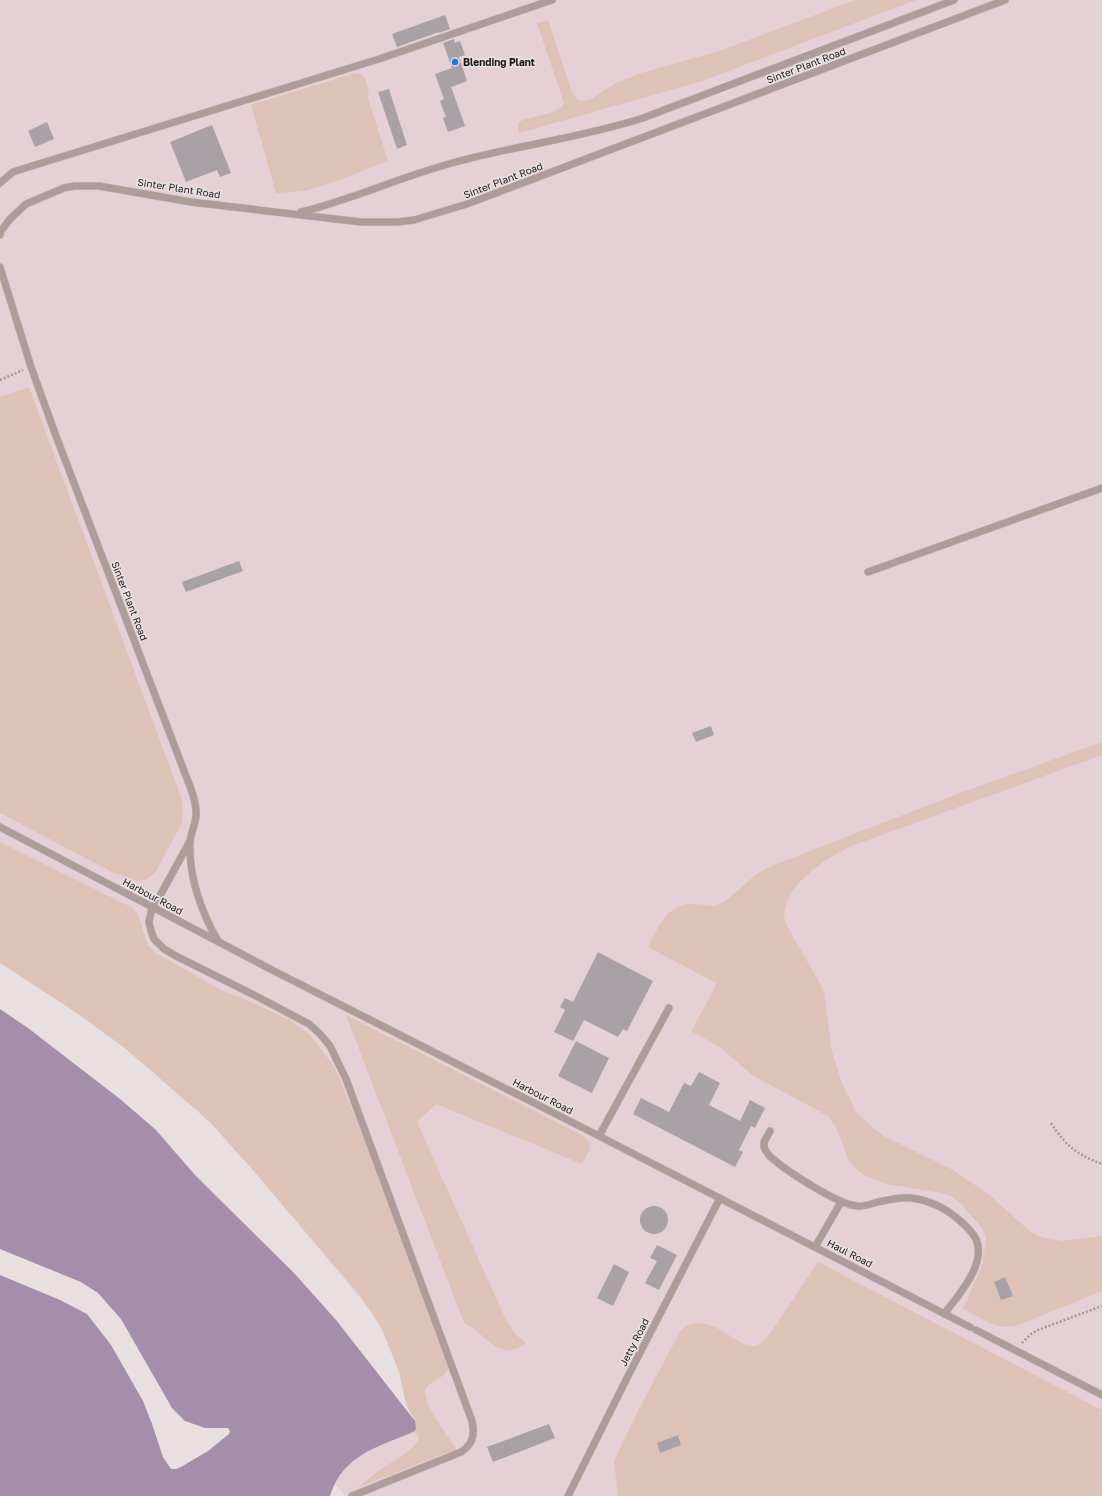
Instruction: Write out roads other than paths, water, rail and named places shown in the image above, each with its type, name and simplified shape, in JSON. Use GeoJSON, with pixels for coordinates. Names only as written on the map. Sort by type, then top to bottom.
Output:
{"type":"FeatureCollection","features":[{"type":"Feature","properties":{"kind":"lane"},"geometry":{"type":"LineString","coordinates":[[0,183],[13,172],[19,170],[379,59],[552,0]]}},
{"type":"Feature","properties":{"kind":"lane"},"geometry":{"type":"LineString","coordinates":[[297,214],[345,200],[444,165],[616,126],[650,115],[954,0]]}},
{"type":"Feature","properties":{"kind":"lane","name":"Sinter Plant Road"},"geometry":{"type":"LineString","coordinates":[[0,235],[1,231],[10,219],[26,204],[64,188],[74,186],[99,186],[191,202],[361,222],[397,222],[425,217],[474,202],[1005,0]]}},
{"type":"Feature","properties":{"kind":"lane","name":"Sinter Plant Road"},"geometry":{"type":"LineString","coordinates":[[0,268],[31,367],[56,436],[191,789],[196,817],[190,841],[192,869],[198,897],[206,918],[219,942]]}},
{"type":"Feature","properties":{"kind":"lane"},"geometry":{"type":"LineString","coordinates":[[868,572],[1102,488]]}},
{"type":"Feature","properties":{"kind":"lane","name":"Harbour Road"},"geometry":{"type":"LineString","coordinates":[[0,827],[297,983],[720,1198]]}},
{"type":"Feature","properties":{"kind":"lane"},"geometry":{"type":"LineString","coordinates":[[190,841],[153,907],[149,919],[149,927],[154,939],[164,949],[176,956],[299,1018],[314,1028],[330,1046],[338,1059],[346,1079],[472,1421],[474,1437],[468,1447],[461,1452],[352,1496]]}},
{"type":"Feature","properties":{"kind":"lane"},"geometry":{"type":"LineString","coordinates":[[599,1136],[669,1008]]}},
{"type":"Feature","properties":{"kind":"lane"},"geometry":{"type":"LineString","coordinates":[[770,1131],[764,1142],[764,1147],[773,1160],[806,1182],[841,1202],[856,1206],[898,1199],[910,1198],[922,1200],[951,1214],[970,1231],[976,1238],[978,1248],[976,1261],[968,1281],[944,1314]]}},
{"type":"Feature","properties":{"kind":"lane","name":"Haul Road"},"geometry":{"type":"LineString","coordinates":[[720,1198],[1102,1395]]}},
{"type":"Feature","properties":{"kind":"lane","name":"Jetty Road"},"geometry":{"type":"LineString","coordinates":[[568,1496],[645,1342],[720,1198]]}},
{"type":"Feature","properties":{"kind":"lane"},"geometry":{"type":"LineString","coordinates":[[815,1247],[841,1202]]}},
{"type":"Feature","properties":{"kind":"place","name":"Blending Plant"},"geometry":{"type":"Point","coordinates":[455,62]}}]}
